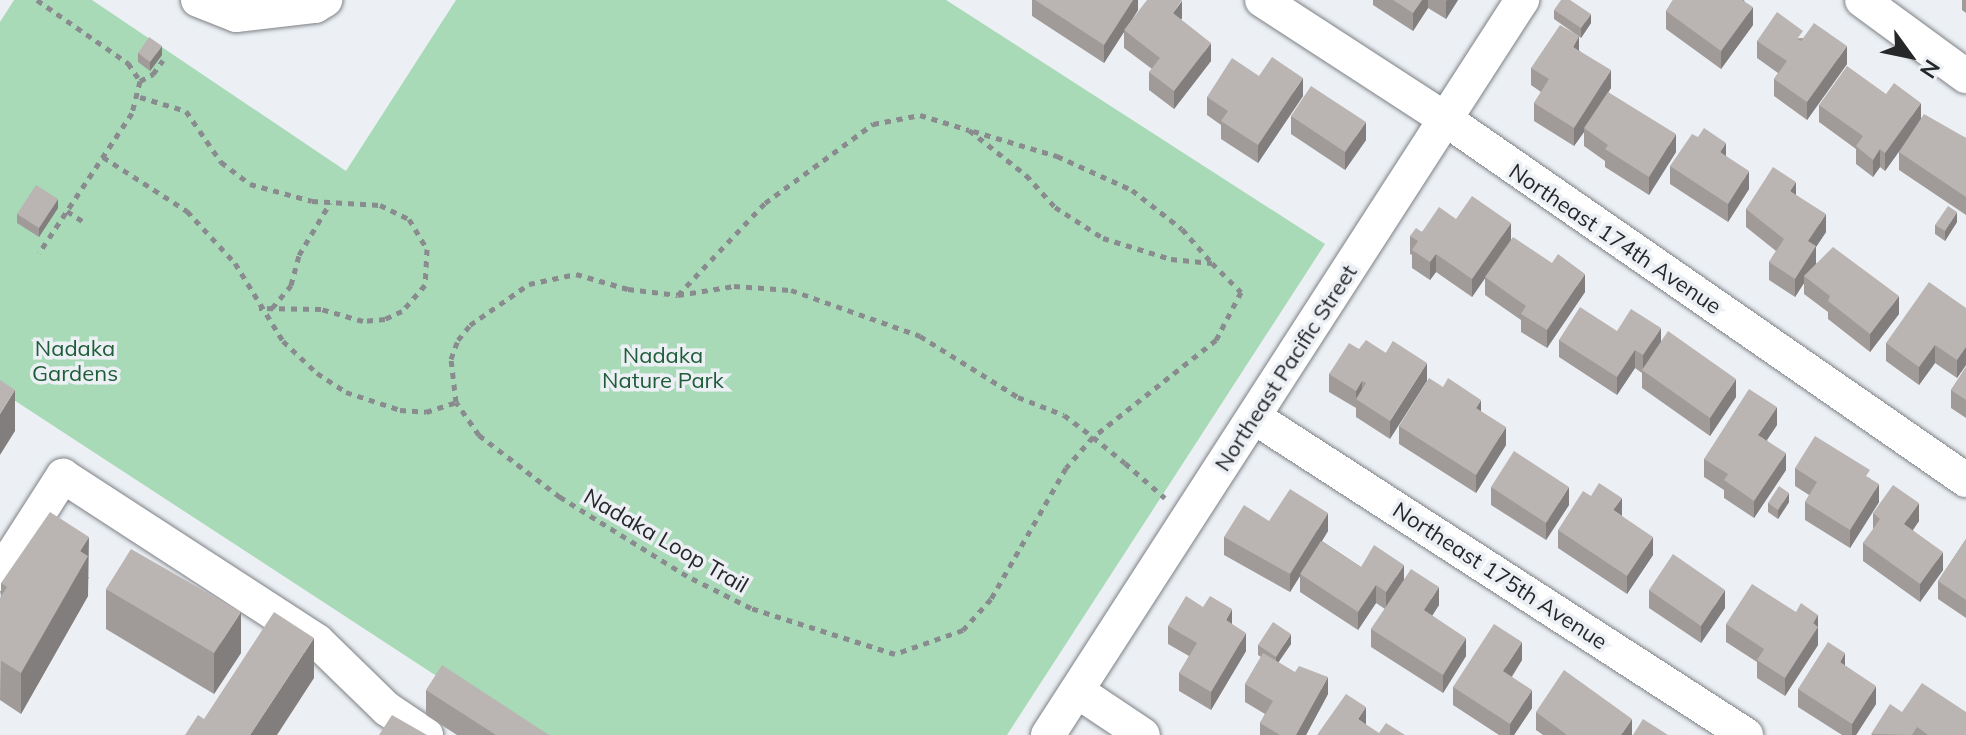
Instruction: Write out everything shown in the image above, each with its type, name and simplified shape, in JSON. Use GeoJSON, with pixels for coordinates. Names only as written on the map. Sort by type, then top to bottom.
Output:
{"type":"FeatureCollection","features":[{"type":"Feature","properties":{"kind":"street"},"geometry":{"type":"LineString","coordinates":[[198,0],[236,15],[315,6],[325,0]]}},
{"type":"Feature","properties":{"kind":"street","name":"Northeast 174th Avenue"},"geometry":{"type":"LineString","coordinates":[[1262,0],[1445,119],[1966,480]]}},
{"type":"Feature","properties":{"kind":"street","name":"Northeast Pacific Street"},"geometry":{"type":"LineString","coordinates":[[1048,735],[1522,0]]}},
{"type":"Feature","properties":{"kind":"street"},"geometry":{"type":"LineString","coordinates":[[1862,0],[1966,76]]}},
{"type":"Feature","properties":{"kind":"street","name":"Northeast 175th Avenue"},"geometry":{"type":"LineString","coordinates":[[1254,417],[1746,735]]}},
{"type":"Feature","properties":{"kind":"street"},"geometry":{"type":"LineString","coordinates":[[0,574],[63,476],[317,641],[387,709],[426,735]]}},
{"type":"Feature","properties":{"kind":"street"},"geometry":{"type":"LineString","coordinates":[[1077,691],[1143,735]]}},
{"type":"Feature","properties":{"kind":"path"},"geometry":{"type":"LineString","coordinates":[[37,0],[128,63],[140,81],[140,97],[39,253]]}},
{"type":"Feature","properties":{"kind":"path"},"geometry":{"type":"LineString","coordinates":[[140,81],[153,74],[163,60]]}},
{"type":"Feature","properties":{"kind":"path"},"geometry":{"type":"LineString","coordinates":[[140,97],[186,111],[221,162],[250,184],[331,203],[380,205],[409,219],[427,249],[425,285],[402,311],[385,319],[259,308]]}},
{"type":"Feature","properties":{"kind":"path"},"geometry":{"type":"LineString","coordinates":[[678,295],[765,203],[873,124],[920,115],[1057,156],[1132,190],[1182,229],[1212,263]]}},
{"type":"Feature","properties":{"kind":"path"},"geometry":{"type":"LineString","coordinates":[[969,130],[1026,175],[1055,207],[1103,238],[1171,259],[1212,263]]}},
{"type":"Feature","properties":{"kind":"path"},"geometry":{"type":"LineString","coordinates":[[103,157],[187,211],[235,263],[259,308],[283,341],[346,392],[400,410],[426,412],[456,402]]}},
{"type":"Feature","properties":{"kind":"path"},"geometry":{"type":"LineString","coordinates":[[272,308],[291,285],[299,255],[331,203]]}},
{"type":"Feature","properties":{"kind":"path"},"geometry":{"type":"LineString","coordinates":[[67,211],[84,222]]}},
{"type":"Feature","properties":{"kind":"path","name":"Nadaka Loop Trail"},"geometry":{"type":"LineString","coordinates":[[1189,518],[1093,437],[1064,415],[1018,397],[920,336],[852,308],[791,290],[748,287],[678,295],[628,289],[576,274],[529,284],[470,325],[458,340],[451,359],[456,402],[479,435],[560,497],[687,576],[751,608],[895,654],[963,630],[991,599],[1066,468],[1093,437],[1216,340],[1241,292],[1212,263]]}},
{"type":"Feature","properties":{"kind":"green space","name":"Nadaka Nature Park"},"geometry":{"type":"Polygon","coordinates":[[[14,0],[92,0],[346,171],[456,0],[946,0],[1325,244],[1007,735],[527,735],[0,391],[0,22],[14,0]]]}},
{"type":"Feature","properties":{"kind":"building"},"geometry":{"type":"Polygon","coordinates":[[[1035,0],[1133,0],[1104,45],[1035,0]]]}},
{"type":"Feature","properties":{"kind":"building"},"geometry":{"type":"Polygon","coordinates":[[[1147,0],[1182,0],[1173,13],[1211,43],[1174,91],[1149,72],[1160,58],[1124,30],[1147,0]]]}},
{"type":"Feature","properties":{"kind":"building"},"geometry":{"type":"Polygon","coordinates":[[[1393,0],[1422,0],[1413,13],[1393,0]]]}},
{"type":"Feature","properties":{"kind":"building"},"geometry":{"type":"Polygon","coordinates":[[[1561,0],[1570,0],[1591,14],[1581,28],[1554,10],[1561,0]]]}},
{"type":"Feature","properties":{"kind":"building"},"geometry":{"type":"Polygon","coordinates":[[[1673,0],[1742,0],[1753,7],[1721,51],[1666,11],[1673,0]]]}},
{"type":"Feature","properties":{"kind":"building"},"geometry":{"type":"Polygon","coordinates":[[[1777,12],[1803,31],[1797,39],[1801,41],[1814,23],[1847,46],[1807,102],[1774,79],[1787,61],[1757,41],[1777,12]]]}},
{"type":"Feature","properties":{"kind":"building"},"geometry":{"type":"Polygon","coordinates":[[[1560,25],[1579,36],[1573,47],[1611,70],[1574,128],[1534,103],[1549,79],[1531,68],[1560,25]]]}},
{"type":"Feature","properties":{"kind":"building"},"geometry":{"type":"Polygon","coordinates":[[[149,37],[162,46],[150,62],[138,53],[149,37]]]}},
{"type":"Feature","properties":{"kind":"building"},"geometry":{"type":"Polygon","coordinates":[[[1272,57],[1303,78],[1258,145],[1221,121],[1228,111],[1207,97],[1232,58],[1259,76],[1272,57]]]}},
{"type":"Feature","properties":{"kind":"building"},"geometry":{"type":"Polygon","coordinates":[[[1847,66],[1886,94],[1894,83],[1921,103],[1885,153],[1880,149],[1873,160],[1856,146],[1863,136],[1819,105],[1847,66]]]}},
{"type":"Feature","properties":{"kind":"building"},"geometry":{"type":"Polygon","coordinates":[[[1311,86],[1366,122],[1345,152],[1291,116],[1311,86]]]}},
{"type":"Feature","properties":{"kind":"building"},"geometry":{"type":"Polygon","coordinates":[[[1608,92],[1676,134],[1649,177],[1605,149],[1608,145],[1584,128],[1608,92]]]}},
{"type":"Feature","properties":{"kind":"building"},"geometry":{"type":"Polygon","coordinates":[[[1924,114],[1966,138],[1966,197],[1899,152],[1924,114]]]}},
{"type":"Feature","properties":{"kind":"building"},"geometry":{"type":"Polygon","coordinates":[[[1704,128],[1726,143],[1720,152],[1749,171],[1728,204],[1670,166],[1692,134],[1698,137],[1704,128]]]}},
{"type":"Feature","properties":{"kind":"building"},"geometry":{"type":"Polygon","coordinates":[[[1773,167],[1796,182],[1790,191],[1826,214],[1808,241],[1816,246],[1795,279],[1769,262],[1784,239],[1746,209],[1773,167]]]}},
{"type":"Feature","properties":{"kind":"building"},"geometry":{"type":"Polygon","coordinates":[[[36,185],[58,199],[39,228],[17,214],[36,185]]]}},
{"type":"Feature","properties":{"kind":"building"},"geometry":{"type":"Polygon","coordinates":[[[1472,196],[1511,223],[1472,279],[1436,254],[1430,262],[1412,250],[1418,241],[1410,236],[1416,228],[1422,232],[1439,207],[1456,219],[1472,196]]]}},
{"type":"Feature","properties":{"kind":"building"},"geometry":{"type":"Polygon","coordinates":[[[1948,206],[1957,212],[1945,231],[1935,225],[1948,206]]]}},
{"type":"Feature","properties":{"kind":"building"},"geometry":{"type":"Polygon","coordinates":[[[1513,237],[1552,263],[1558,254],[1585,274],[1547,330],[1521,314],[1526,306],[1485,277],[1513,237]]]}},
{"type":"Feature","properties":{"kind":"building"},"geometry":{"type":"Polygon","coordinates":[[[1833,247],[1899,296],[1870,334],[1828,301],[1830,296],[1804,276],[1833,247]]]}},
{"type":"Feature","properties":{"kind":"building"},"geometry":{"type":"Polygon","coordinates":[[[1929,282],[1966,308],[1966,347],[1957,360],[1935,345],[1919,367],[1886,343],[1929,282]]]}},
{"type":"Feature","properties":{"kind":"building"},"geometry":{"type":"Polygon","coordinates":[[[1580,307],[1617,331],[1631,309],[1661,328],[1643,355],[1635,350],[1617,377],[1559,340],[1580,307]]]}},
{"type":"Feature","properties":{"kind":"building"},"geometry":{"type":"Polygon","coordinates":[[[1668,331],[1736,379],[1710,418],[1642,370],[1668,331]]]}},
{"type":"Feature","properties":{"kind":"building"},"geometry":{"type":"Polygon","coordinates":[[[1366,340],[1386,353],[1393,341],[1427,363],[1390,421],[1356,399],[1366,383],[1362,381],[1356,391],[1329,374],[1349,343],[1359,349],[1366,340]]]}},
{"type":"Feature","properties":{"kind":"building"},"geometry":{"type":"Polygon","coordinates":[[[1966,367],[1966,400],[1951,390],[1966,367]]]}},
{"type":"Feature","properties":{"kind":"building"},"geometry":{"type":"Polygon","coordinates":[[[1429,378],[1443,387],[1448,378],[1481,400],[1476,408],[1506,427],[1476,475],[1399,426],[1429,378]]]}},
{"type":"Feature","properties":{"kind":"building"},"geometry":{"type":"Polygon","coordinates":[[[0,380],[15,390],[0,414],[0,380]]]}},
{"type":"Feature","properties":{"kind":"building"},"geometry":{"type":"Polygon","coordinates":[[[1749,389],[1777,407],[1758,435],[1786,453],[1754,501],[1724,480],[1728,474],[1704,459],[1749,389]]]}},
{"type":"Feature","properties":{"kind":"building"},"geometry":{"type":"Polygon","coordinates":[[[1815,436],[1870,470],[1866,476],[1879,484],[1850,530],[1805,502],[1817,482],[1795,468],[1815,436]]]}},
{"type":"Feature","properties":{"kind":"building"},"geometry":{"type":"Polygon","coordinates":[[[1514,451],[1569,487],[1546,523],[1491,487],[1514,451]]]}},
{"type":"Feature","properties":{"kind":"building"},"geometry":{"type":"Polygon","coordinates":[[[1599,483],[1622,498],[1613,510],[1653,537],[1627,576],[1558,530],[1583,491],[1591,496],[1599,483]]]}},
{"type":"Feature","properties":{"kind":"building"},"geometry":{"type":"Polygon","coordinates":[[[1893,485],[1919,503],[1904,524],[1943,552],[1920,584],[1863,543],[1880,519],[1873,513],[1893,485]]]}},
{"type":"Feature","properties":{"kind":"building"},"geometry":{"type":"Polygon","coordinates":[[[1779,486],[1789,493],[1778,510],[1768,503],[1779,486]]]}},
{"type":"Feature","properties":{"kind":"building"},"geometry":{"type":"Polygon","coordinates":[[[1290,489],[1328,513],[1290,574],[1224,537],[1244,505],[1269,521],[1290,489]]]}},
{"type":"Feature","properties":{"kind":"building"},"geometry":{"type":"Polygon","coordinates":[[[50,512],[89,537],[80,551],[88,556],[21,673],[0,660],[0,598],[7,587],[1,583],[50,512]]]}},
{"type":"Feature","properties":{"kind":"building"},"geometry":{"type":"Polygon","coordinates":[[[1966,539],[1966,600],[1938,581],[1966,539]]]}},
{"type":"Feature","properties":{"kind":"building"},"geometry":{"type":"Polygon","coordinates":[[[1321,541],[1361,567],[1374,545],[1404,565],[1386,592],[1376,585],[1358,612],[1300,574],[1321,541]]]}},
{"type":"Feature","properties":{"kind":"building"},"geometry":{"type":"Polygon","coordinates":[[[131,549],[241,612],[214,653],[106,589],[131,549]]]}},
{"type":"Feature","properties":{"kind":"building"},"geometry":{"type":"Polygon","coordinates":[[[1673,554],[1725,590],[1701,626],[1649,590],[1673,554]]]}},
{"type":"Feature","properties":{"kind":"building"},"geometry":{"type":"Polygon","coordinates":[[[1411,569],[1439,587],[1424,610],[1466,638],[1443,675],[1371,629],[1411,569]]]}},
{"type":"Feature","properties":{"kind":"building"},"geometry":{"type":"Polygon","coordinates":[[[1752,584],[1796,612],[1801,603],[1818,615],[1813,623],[1818,627],[1785,678],[1757,660],[1764,649],[1726,624],[1752,584]]]}},
{"type":"Feature","properties":{"kind":"building"},"geometry":{"type":"Polygon","coordinates":[[[1186,596],[1203,607],[1210,596],[1232,609],[1226,620],[1246,633],[1211,692],[1179,673],[1197,643],[1168,626],[1186,596]]]}},
{"type":"Feature","properties":{"kind":"building"},"geometry":{"type":"Polygon","coordinates":[[[274,612],[314,638],[250,735],[185,735],[198,715],[204,719],[274,612]]]}},
{"type":"Feature","properties":{"kind":"building"},"geometry":{"type":"Polygon","coordinates":[[[1273,622],[1291,634],[1276,657],[1258,645],[1273,622]]]}},
{"type":"Feature","properties":{"kind":"building"},"geometry":{"type":"Polygon","coordinates":[[[1494,624],[1522,642],[1503,671],[1532,690],[1510,724],[1453,687],[1494,624]]]}},
{"type":"Feature","properties":{"kind":"building"},"geometry":{"type":"Polygon","coordinates":[[[1828,642],[1845,653],[1840,662],[1876,686],[1852,724],[1798,689],[1828,642]]]}},
{"type":"Feature","properties":{"kind":"building"},"geometry":{"type":"Polygon","coordinates":[[[1263,653],[1295,672],[1299,666],[1328,677],[1296,735],[1280,735],[1260,723],[1273,701],[1245,684],[1263,653]]]}},
{"type":"Feature","properties":{"kind":"building"},"geometry":{"type":"Polygon","coordinates":[[[442,665],[549,735],[496,735],[426,690],[442,665]]]}},
{"type":"Feature","properties":{"kind":"building"},"geometry":{"type":"Polygon","coordinates":[[[1564,670],[1632,719],[1621,735],[1567,735],[1536,712],[1564,670]]]}},
{"type":"Feature","properties":{"kind":"building"},"geometry":{"type":"Polygon","coordinates":[[[1922,683],[1966,712],[1966,735],[1928,735],[1917,727],[1912,735],[1871,734],[1890,704],[1902,712],[1922,683]]]}},
{"type":"Feature","properties":{"kind":"building"},"geometry":{"type":"Polygon","coordinates":[[[1346,694],[1366,707],[1358,719],[1379,733],[1386,723],[1405,735],[1317,735],[1346,694]]]}},
{"type":"Feature","properties":{"kind":"building"},"geometry":{"type":"Polygon","coordinates":[[[392,715],[427,735],[379,735],[392,715]]]}},
{"type":"Feature","properties":{"kind":"building"},"geometry":{"type":"Polygon","coordinates":[[[1643,719],[1668,735],[1633,735],[1643,719]]]}},
{"type":"Feature","properties":{"kind":"park label","name":"Nadaka Gardens"},"geometry":{"type":"Point","coordinates":[75,360]}}]}
